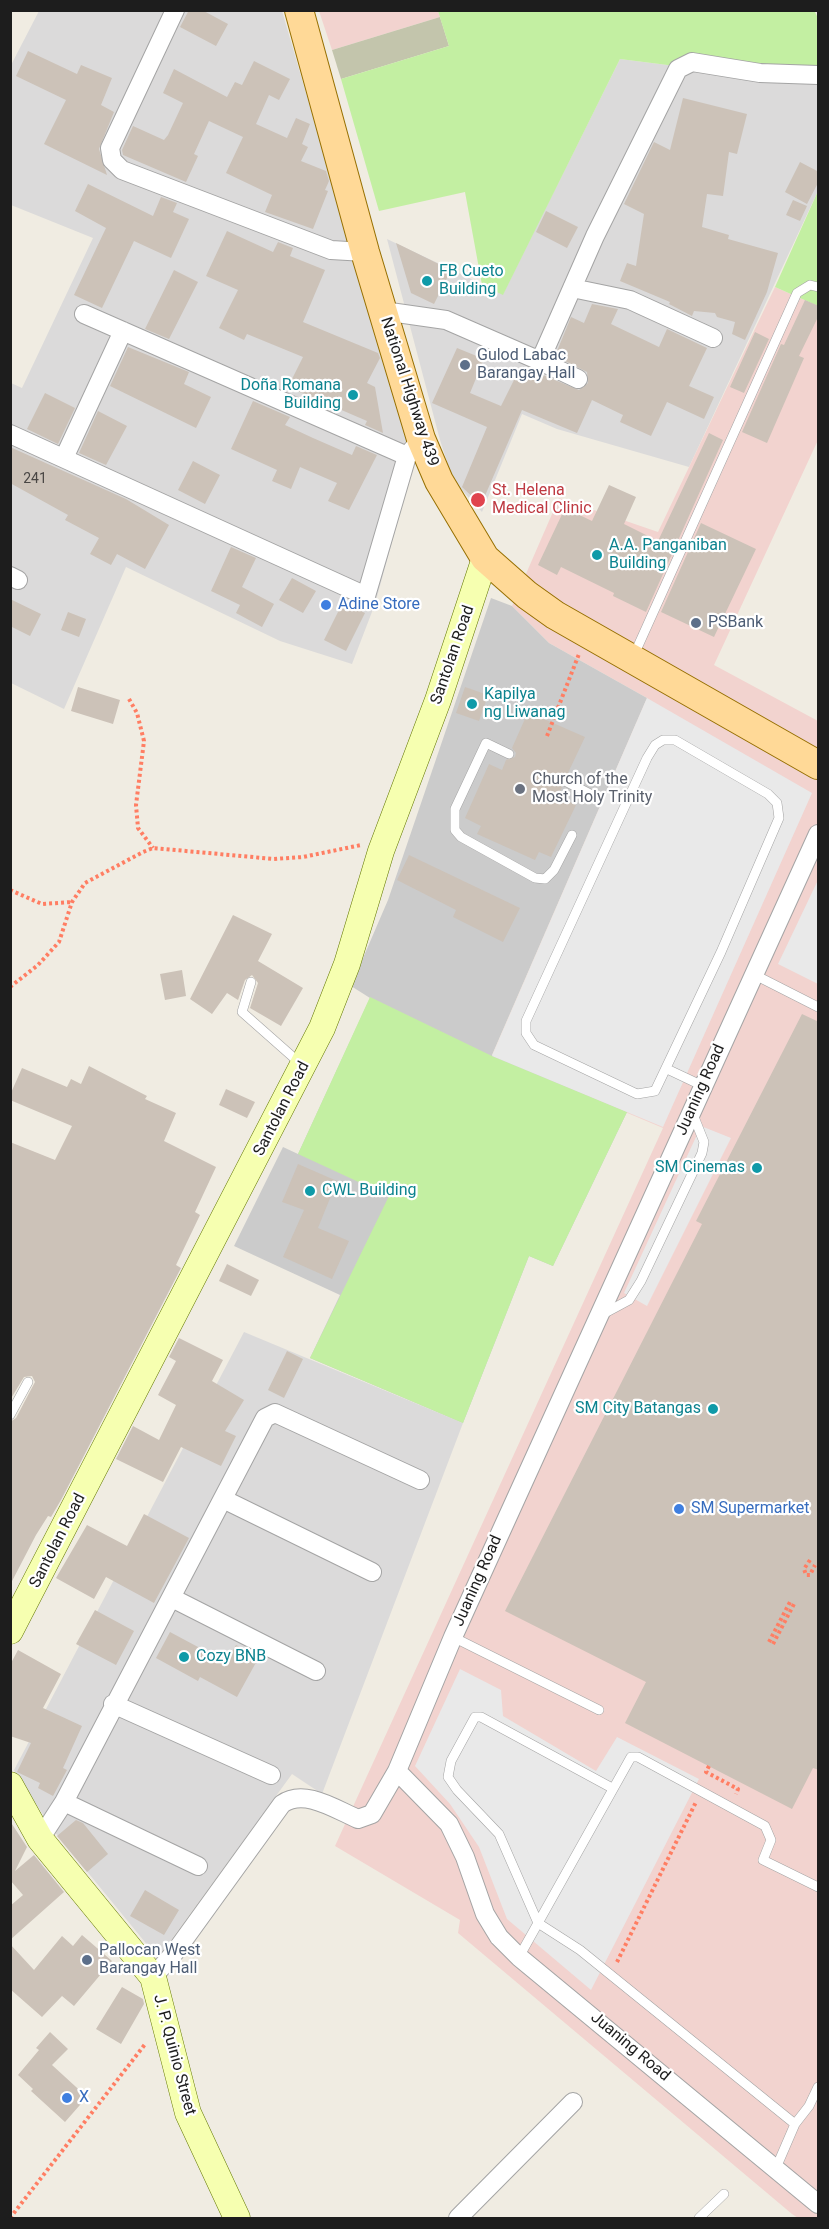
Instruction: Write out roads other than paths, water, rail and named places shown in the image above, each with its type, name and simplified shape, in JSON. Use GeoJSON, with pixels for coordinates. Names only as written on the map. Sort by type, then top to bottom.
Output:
{"type":"FeatureCollection","features":[{"type":"Feature","properties":{"kind":"main road","name":"National Highway 439"},"geometry":{"type":"LineString","coordinates":[[298,10],[383,311],[414,448],[439,481],[485,558],[527,595],[555,615],[815,760]]}},
{"type":"Feature","properties":{"kind":"street"},"geometry":{"type":"LineString","coordinates":[[175,10],[110,148],[112,160],[122,170],[331,250],[365,252]]}},
{"type":"Feature","properties":{"kind":"street"},"geometry":{"type":"LineString","coordinates":[[540,361],[595,236],[678,69],[692,62],[760,73],[819,75]]}},
{"type":"Feature","properties":{"kind":"street"},"geometry":{"type":"LineString","coordinates":[[572,288],[630,300],[713,338]]}},
{"type":"Feature","properties":{"kind":"street"},"geometry":{"type":"LineString","coordinates":[[383,311],[446,320],[578,379]]}},
{"type":"Feature","properties":{"kind":"street"},"geometry":{"type":"LineString","coordinates":[[10,434],[366,596],[414,448],[84,314]]}},
{"type":"Feature","properties":{"kind":"street"},"geometry":{"type":"LineString","coordinates":[[64,458],[123,331]]}},
{"type":"Feature","properties":{"kind":"street","name":"Santolan Road"},"geometry":{"type":"LineString","coordinates":[[10,1631],[304,1066],[347,964],[381,851],[438,700],[485,558]]}},
{"type":"Feature","properties":{"kind":"street","name":"Juaning Road"},"geometry":{"type":"LineString","coordinates":[[819,834],[753,974],[453,1637],[397,1771],[448,1824],[465,1857],[485,1914],[500,1937],[519,1957],[819,2204]]}},
{"type":"Feature","properties":{"kind":"street"},"geometry":{"type":"LineString","coordinates":[[40,1839],[64,1802],[113,1704],[172,1598],[265,1418],[275,1413],[420,1480]]}},
{"type":"Feature","properties":{"kind":"street"},"geometry":{"type":"LineString","coordinates":[[223,1499],[372,1572]]}},
{"type":"Feature","properties":{"kind":"street"},"geometry":{"type":"LineString","coordinates":[[172,1598],[316,1671]]}},
{"type":"Feature","properties":{"kind":"street"},"geometry":{"type":"LineString","coordinates":[[113,1704],[271,1775]]}},
{"type":"Feature","properties":{"kind":"street"},"geometry":{"type":"LineString","coordinates":[[153,1977],[175,1952],[282,1804],[291,1797],[303,1797],[358,1819],[364,1818],[372,1814],[397,1771]]}},
{"type":"Feature","properties":{"kind":"street","name":"J. P. Quinio Street"},"geometry":{"type":"LineString","coordinates":[[10,1785],[40,1839],[153,1977],[188,2113],[237,2218]]}},
{"type":"Feature","properties":{"kind":"street"},"geometry":{"type":"LineString","coordinates":[[64,1802],[198,1866]]}},
{"type":"Feature","properties":{"kind":"street"},"geometry":{"type":"LineString","coordinates":[[458,2218],[573,2102]]}},
{"type":"Feature","properties":{"kind":"lane"},"geometry":{"type":"LineString","coordinates":[[632,658],[653,616],[797,293],[810,285],[819,287]]}},
{"type":"Feature","properties":{"kind":"lane"},"geometry":{"type":"LineString","coordinates":[[663,740],[675,740],[768,794],[777,803],[779,818],[667,1069],[655,1091],[637,1094],[534,1045],[526,1033],[526,1021],[647,758],[655,745],[663,740]]}},
{"type":"Feature","properties":{"kind":"lane"},"geometry":{"type":"LineString","coordinates":[[509,754],[486,743],[455,809],[455,830],[461,837],[535,878],[545,879],[554,870],[572,835]]}},
{"type":"Feature","properties":{"kind":"lane"},"geometry":{"type":"LineString","coordinates":[[565,781],[592,795]]}},
{"type":"Feature","properties":{"kind":"lane"},"geometry":{"type":"LineString","coordinates":[[753,974],[819,1007]]}},
{"type":"Feature","properties":{"kind":"lane"},"geometry":{"type":"LineString","coordinates":[[251,982],[243,1012],[304,1066]]}},
{"type":"Feature","properties":{"kind":"lane"},"geometry":{"type":"LineString","coordinates":[[667,1069],[703,1086]]}},
{"type":"Feature","properties":{"kind":"lane"},"geometry":{"type":"LineString","coordinates":[[598,1317],[629,1300],[641,1281],[702,1153],[704,1142],[692,1112]]}},
{"type":"Feature","properties":{"kind":"lane"},"geometry":{"type":"LineString","coordinates":[[10,1415],[28,1382]]}},
{"type":"Feature","properties":{"kind":"lane"},"geometry":{"type":"LineString","coordinates":[[453,1637],[599,1710]]}},
{"type":"Feature","properties":{"kind":"lane"},"geometry":{"type":"LineString","coordinates":[[612,1788],[481,1717],[475,1717],[472,1720],[452,1761],[448,1777],[457,1790],[499,1834],[538,1923],[580,1950],[611,1974],[795,2124]]}},
{"type":"Feature","properties":{"kind":"lane"},"geometry":{"type":"LineString","coordinates":[[519,1957],[631,1757],[638,1757],[765,1826],[771,1840],[763,1860],[819,1887]]}},
{"type":"Feature","properties":{"kind":"lane"},"geometry":{"type":"LineString","coordinates":[[776,2168],[795,2124],[814,2108],[819,2087]]}},
{"type":"Feature","properties":{"kind":"lane"},"geometry":{"type":"LineString","coordinates":[[699,2218],[724,2194]]}},
{"type":"Feature","properties":{"kind":"place","name":"FB Cueto Building"},"geometry":{"type":"Point","coordinates":[427,281]}},
{"type":"Feature","properties":{"kind":"place","name":"Gulod Labac Barangay Hall"},"geometry":{"type":"Point","coordinates":[465,365]}},
{"type":"Feature","properties":{"kind":"place","name":"Doña Romana Building"},"geometry":{"type":"Point","coordinates":[353,395]}},
{"type":"Feature","properties":{"kind":"place","name":"St. Helena Medical Clinic"},"geometry":{"type":"Point","coordinates":[478,500]}},
{"type":"Feature","properties":{"kind":"place","name":"A.A. Panganiban Building"},"geometry":{"type":"Point","coordinates":[597,555]}},
{"type":"Feature","properties":{"kind":"place","name":"Adine Store"},"geometry":{"type":"Point","coordinates":[326,605]}},
{"type":"Feature","properties":{"kind":"place","name":"PSBank"},"geometry":{"type":"Point","coordinates":[696,623]}},
{"type":"Feature","properties":{"kind":"place","name":"Kapilya ng Liwanag"},"geometry":{"type":"Point","coordinates":[472,704]}},
{"type":"Feature","properties":{"kind":"place","name":"Church of the Most Holy Trinity"},"geometry":{"type":"Point","coordinates":[520,789]}},
{"type":"Feature","properties":{"kind":"place","name":"SM Cinemas"},"geometry":{"type":"Point","coordinates":[757,1168]}},
{"type":"Feature","properties":{"kind":"place","name":"CWL Building"},"geometry":{"type":"Point","coordinates":[310,1191]}},
{"type":"Feature","properties":{"kind":"place","name":"SM City Batangas"},"geometry":{"type":"Point","coordinates":[713,1409]}},
{"type":"Feature","properties":{"kind":"place","name":"SM Supermarket"},"geometry":{"type":"Point","coordinates":[679,1509]}},
{"type":"Feature","properties":{"kind":"place","name":"Cozy BNB"},"geometry":{"type":"Point","coordinates":[184,1657]}},
{"type":"Feature","properties":{"kind":"place","name":"Pallocan West Barangay Hall"},"geometry":{"type":"Point","coordinates":[87,1960]}},
{"type":"Feature","properties":{"kind":"place","name":"X"},"geometry":{"type":"Point","coordinates":[67,2098]}}]}
